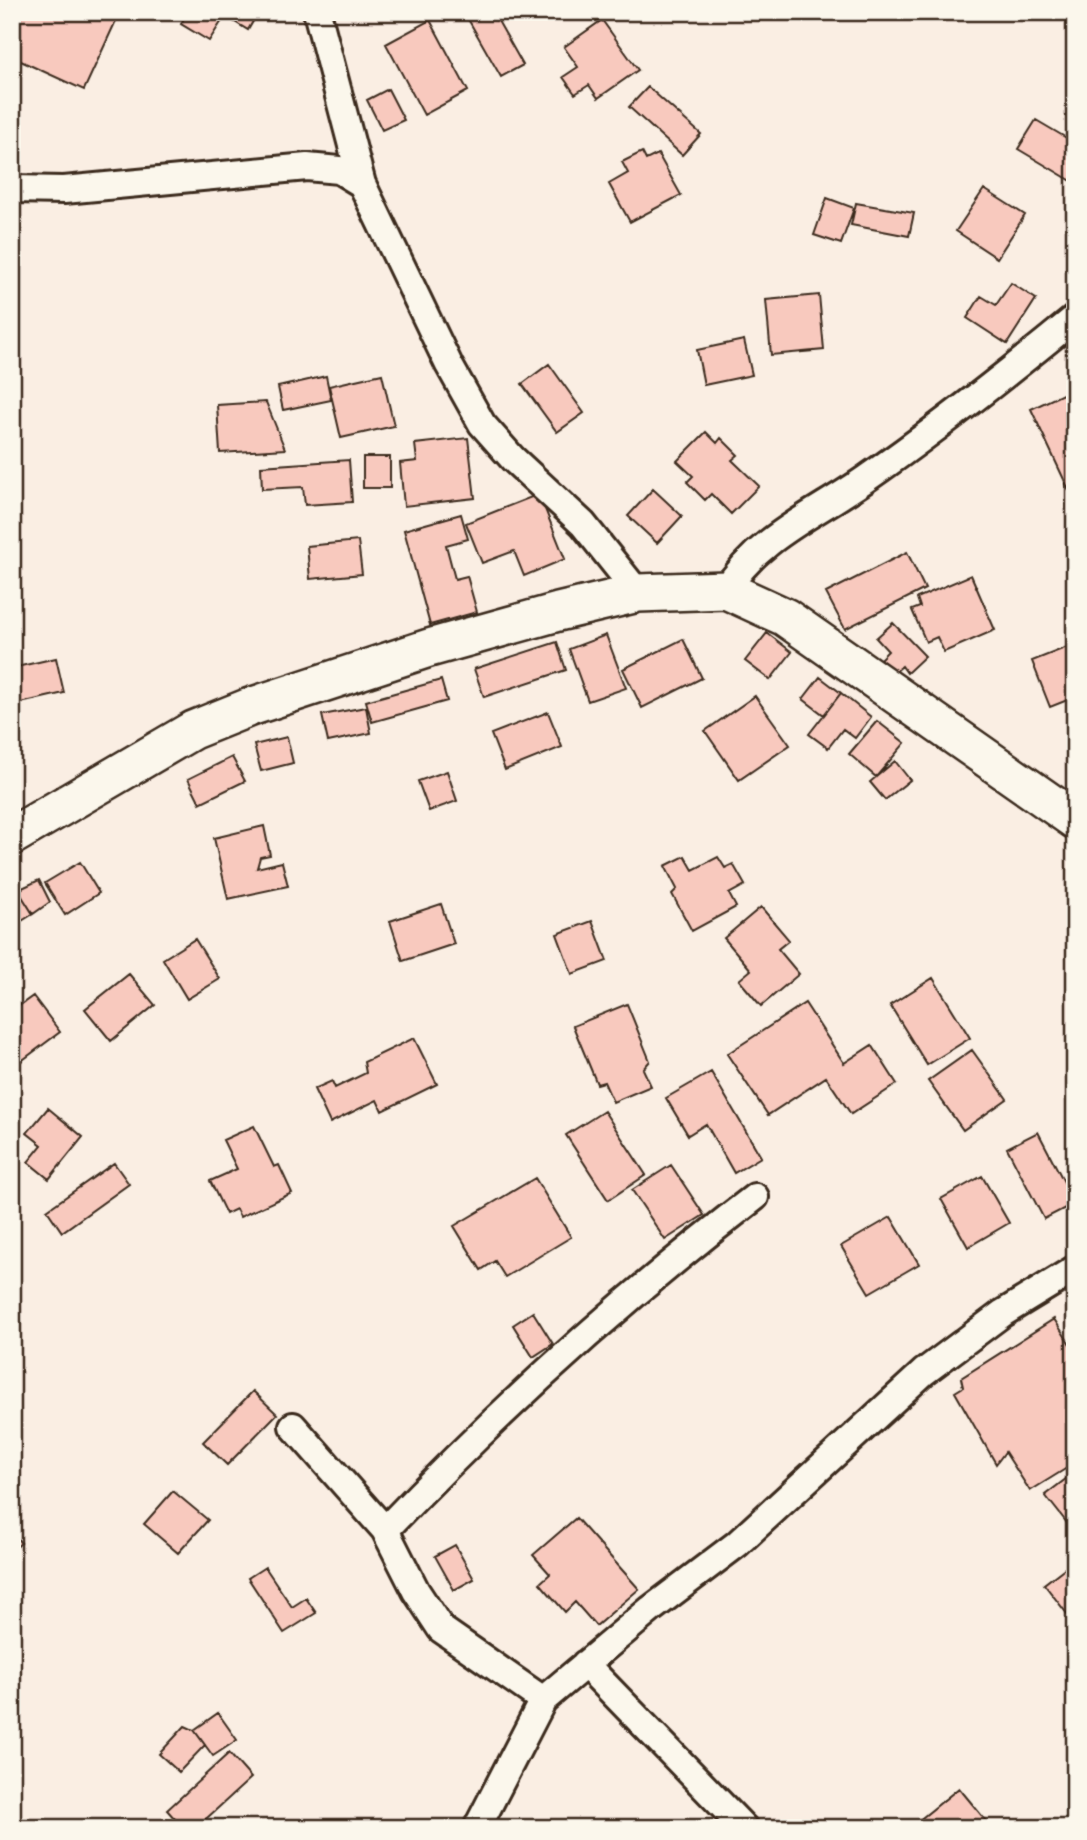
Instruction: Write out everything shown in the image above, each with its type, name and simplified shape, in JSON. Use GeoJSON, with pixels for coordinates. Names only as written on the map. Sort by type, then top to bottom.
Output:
{"type":"FeatureCollection","features":[{"type":"Feature","properties":{"kind":"street"},"geometry":{"type":"LineString","coordinates":[[317,12],[362,184],[449,365],[482,424],[513,459],[583,524],[638,593]]}},
{"type":"Feature","properties":{"kind":"street"},"geometry":{"type":"LineString","coordinates":[[12,189],[64,190],[307,167],[339,170],[362,184]]}},
{"type":"Feature","properties":{"kind":"street"},"geometry":{"type":"LineString","coordinates":[[726,590],[739,568],[768,542],[864,480],[974,401],[1075,318]]}},
{"type":"Feature","properties":{"kind":"street"},"geometry":{"type":"LineString","coordinates":[[12,835],[193,730],[250,707],[429,648],[638,593],[726,590],[785,617],[1075,820]]}},
{"type":"Feature","properties":{"kind":"street"},"geometry":{"type":"LineString","coordinates":[[385,1530],[452,1460],[537,1380],[690,1247],[755,1197]]}},
{"type":"Feature","properties":{"kind":"street"},"geometry":{"type":"LineString","coordinates":[[477,1828],[542,1700],[737,1544],[924,1372],[1003,1313],[1075,1269]]}},
{"type":"Feature","properties":{"kind":"street"},"geometry":{"type":"LineString","coordinates":[[292,1426],[385,1530],[416,1591],[441,1629],[542,1700]]}},
{"type":"Feature","properties":{"kind":"street"},"geometry":{"type":"LineString","coordinates":[[585,1664],[744,1828]]}},
{"type":"Feature","properties":{"kind":"building"},"geometry":{"type":"Polygon","coordinates":[[[12,12],[120,12],[84,90],[12,57],[12,12]]]}},
{"type":"Feature","properties":{"kind":"building"},"geometry":{"type":"Polygon","coordinates":[[[187,12],[249,12],[256,16],[248,30],[225,16],[209,41],[181,24],[187,12]]]}},
{"type":"Feature","properties":{"kind":"building"},"geometry":{"type":"Polygon","coordinates":[[[464,12],[493,12],[523,65],[501,77],[464,12]]]}},
{"type":"Feature","properties":{"kind":"building"},"geometry":{"type":"Polygon","coordinates":[[[430,20],[468,91],[424,115],[386,44],[430,20]]]}},
{"type":"Feature","properties":{"kind":"building"},"geometry":{"type":"Polygon","coordinates":[[[602,20],[638,70],[598,98],[589,85],[575,94],[563,77],[578,67],[564,47],[602,20]]]}},
{"type":"Feature","properties":{"kind":"building"},"geometry":{"type":"Polygon","coordinates":[[[648,87],[701,134],[682,155],[629,107],[648,87]]]}},
{"type":"Feature","properties":{"kind":"building"},"geometry":{"type":"Polygon","coordinates":[[[388,89],[404,120],[382,130],[367,100],[388,89]]]}},
{"type":"Feature","properties":{"kind":"building"},"geometry":{"type":"Polygon","coordinates":[[[1036,120],[1075,143],[1075,183],[1018,149],[1036,120]]]}},
{"type":"Feature","properties":{"kind":"building"},"geometry":{"type":"Polygon","coordinates":[[[642,152],[646,160],[658,154],[681,195],[630,222],[609,184],[628,173],[622,162],[642,152]]]}},
{"type":"Feature","properties":{"kind":"building"},"geometry":{"type":"Polygon","coordinates":[[[984,189],[1025,215],[997,258],[956,231],[984,189]]]}},
{"type":"Feature","properties":{"kind":"building"},"geometry":{"type":"Polygon","coordinates":[[[827,198],[854,208],[841,244],[814,235],[827,198]]]}},
{"type":"Feature","properties":{"kind":"building"},"geometry":{"type":"Polygon","coordinates":[[[856,203],[914,213],[909,236],[851,225],[856,203]]]}},
{"type":"Feature","properties":{"kind":"building"},"geometry":{"type":"Polygon","coordinates":[[[1011,283],[1036,299],[1007,344],[967,318],[981,296],[996,305],[1011,283]]]}},
{"type":"Feature","properties":{"kind":"building"},"geometry":{"type":"Polygon","coordinates":[[[819,295],[824,350],[771,355],[766,300],[819,295]]]}},
{"type":"Feature","properties":{"kind":"building"},"geometry":{"type":"Polygon","coordinates":[[[744,340],[752,375],[704,385],[697,350],[744,340]]]}},
{"type":"Feature","properties":{"kind":"building"},"geometry":{"type":"Polygon","coordinates":[[[549,364],[584,413],[557,432],[522,384],[549,364]]]}},
{"type":"Feature","properties":{"kind":"building"},"geometry":{"type":"Polygon","coordinates":[[[382,374],[394,426],[341,438],[329,386],[382,374]]]}},
{"type":"Feature","properties":{"kind":"building"},"geometry":{"type":"Polygon","coordinates":[[[326,376],[331,400],[283,410],[278,387],[326,376]]]}},
{"type":"Feature","properties":{"kind":"building"},"geometry":{"type":"Polygon","coordinates":[[[1069,391],[1075,404],[1075,503],[1031,409],[1069,391]]]}},
{"type":"Feature","properties":{"kind":"building"},"geometry":{"type":"Polygon","coordinates":[[[266,402],[285,449],[220,453],[217,405],[266,402]]]}},
{"type":"Feature","properties":{"kind":"building"},"geometry":{"type":"Polygon","coordinates":[[[706,432],[717,443],[721,438],[738,455],[732,460],[759,486],[731,514],[711,494],[705,500],[687,482],[693,476],[677,461],[706,432]]]}},
{"type":"Feature","properties":{"kind":"building"},"geometry":{"type":"Polygon","coordinates":[[[468,438],[475,498],[404,506],[400,463],[417,461],[415,444],[468,438]]]}},
{"type":"Feature","properties":{"kind":"building"},"geometry":{"type":"Polygon","coordinates":[[[363,457],[390,457],[390,488],[363,488],[363,457]]]}},
{"type":"Feature","properties":{"kind":"building"},"geometry":{"type":"Polygon","coordinates":[[[349,460],[352,502],[305,505],[303,487],[262,489],[261,466],[349,460]]]}},
{"type":"Feature","properties":{"kind":"building"},"geometry":{"type":"Polygon","coordinates":[[[653,489],[682,516],[657,543],[628,516],[653,489]]]}},
{"type":"Feature","properties":{"kind":"building"},"geometry":{"type":"Polygon","coordinates":[[[539,494],[565,559],[524,576],[514,551],[482,563],[466,523],[539,494]]]}},
{"type":"Feature","properties":{"kind":"building"},"geometry":{"type":"Polygon","coordinates":[[[461,514],[468,539],[446,545],[455,579],[467,576],[477,612],[430,625],[404,530],[461,514]]]}},
{"type":"Feature","properties":{"kind":"building"},"geometry":{"type":"Polygon","coordinates":[[[358,541],[362,574],[310,579],[307,546],[358,541]]]}},
{"type":"Feature","properties":{"kind":"building"},"geometry":{"type":"Polygon","coordinates":[[[907,552],[925,589],[845,629],[826,593],[907,552]]]}},
{"type":"Feature","properties":{"kind":"building"},"geometry":{"type":"Polygon","coordinates":[[[971,575],[995,630],[944,652],[937,637],[926,642],[912,610],[920,607],[917,598],[971,575]]]}},
{"type":"Feature","properties":{"kind":"building"},"geometry":{"type":"Polygon","coordinates":[[[893,623],[925,656],[907,673],[902,666],[894,673],[880,659],[888,651],[876,638],[893,623]]]}},
{"type":"Feature","properties":{"kind":"building"},"geometry":{"type":"Polygon","coordinates":[[[767,633],[792,652],[770,680],[745,661],[767,633]]]}},
{"type":"Feature","properties":{"kind":"building"},"geometry":{"type":"Polygon","coordinates":[[[606,635],[626,688],[588,701],[569,649],[606,635]]]}},
{"type":"Feature","properties":{"kind":"building"},"geometry":{"type":"Polygon","coordinates":[[[683,639],[702,678],[642,708],[623,669],[683,639]]]}},
{"type":"Feature","properties":{"kind":"building"},"geometry":{"type":"Polygon","coordinates":[[[557,642],[566,670],[484,697],[474,669],[557,642]]]}},
{"type":"Feature","properties":{"kind":"building"},"geometry":{"type":"Polygon","coordinates":[[[1075,644],[1075,697],[1050,707],[1032,661],[1075,644]]]}},
{"type":"Feature","properties":{"kind":"building"},"geometry":{"type":"Polygon","coordinates":[[[56,658],[64,693],[12,705],[12,668],[56,658]]]}},
{"type":"Feature","properties":{"kind":"building"},"geometry":{"type":"Polygon","coordinates":[[[820,677],[841,693],[824,715],[803,699],[820,677]]]}},
{"type":"Feature","properties":{"kind":"building"},"geometry":{"type":"Polygon","coordinates":[[[441,680],[447,701],[372,722],[366,701],[441,680]]]}},
{"type":"Feature","properties":{"kind":"building"},"geometry":{"type":"Polygon","coordinates":[[[841,693],[871,717],[855,738],[843,729],[828,748],[809,734],[841,693]]]}},
{"type":"Feature","properties":{"kind":"building"},"geometry":{"type":"Polygon","coordinates":[[[755,696],[790,745],[739,780],[705,731],[755,696]]]}},
{"type":"Feature","properties":{"kind":"building"},"geometry":{"type":"Polygon","coordinates":[[[366,707],[371,733],[328,742],[322,715],[366,707]]]}},
{"type":"Feature","properties":{"kind":"building"},"geometry":{"type":"Polygon","coordinates":[[[548,712],[562,747],[505,770],[491,734],[548,712]]]}},
{"type":"Feature","properties":{"kind":"building"},"geometry":{"type":"Polygon","coordinates":[[[877,721],[905,743],[876,777],[849,754],[877,721]]]}},
{"type":"Feature","properties":{"kind":"building"},"geometry":{"type":"Polygon","coordinates":[[[287,737],[293,763],[261,771],[254,745],[287,737]]]}},
{"type":"Feature","properties":{"kind":"building"},"geometry":{"type":"Polygon","coordinates":[[[232,757],[245,781],[200,803],[188,779],[232,757]]]}},
{"type":"Feature","properties":{"kind":"building"},"geometry":{"type":"Polygon","coordinates":[[[895,761],[910,780],[885,800],[870,782],[895,761]]]}},
{"type":"Feature","properties":{"kind":"building"},"geometry":{"type":"Polygon","coordinates":[[[447,771],[457,801],[429,811],[418,781],[447,771]]]}},
{"type":"Feature","properties":{"kind":"building"},"geometry":{"type":"Polygon","coordinates":[[[264,826],[270,855],[260,857],[257,868],[282,862],[288,886],[228,899],[214,838],[264,826]]]}},
{"type":"Feature","properties":{"kind":"building"},"geometry":{"type":"Polygon","coordinates":[[[685,856],[693,870],[718,857],[725,868],[733,864],[745,885],[729,894],[736,907],[692,931],[672,894],[677,889],[665,866],[685,856]]]}},
{"type":"Feature","properties":{"kind":"building"},"geometry":{"type":"Polygon","coordinates":[[[80,862],[99,893],[65,915],[45,883],[80,862]]]}},
{"type":"Feature","properties":{"kind":"building"},"geometry":{"type":"Polygon","coordinates":[[[39,880],[50,902],[33,914],[18,890],[39,880]]]}},
{"type":"Feature","properties":{"kind":"building"},"geometry":{"type":"Polygon","coordinates":[[[18,890],[33,914],[12,927],[12,894],[18,890]]]}},
{"type":"Feature","properties":{"kind":"building"},"geometry":{"type":"Polygon","coordinates":[[[441,904],[454,944],[403,961],[390,921],[441,904]]]}},
{"type":"Feature","properties":{"kind":"building"},"geometry":{"type":"Polygon","coordinates":[[[761,907],[789,940],[778,949],[799,974],[761,1006],[739,980],[751,970],[724,938],[761,907]]]}},
{"type":"Feature","properties":{"kind":"building"},"geometry":{"type":"Polygon","coordinates":[[[592,921],[607,961],[572,974],[557,934],[592,921]]]}},
{"type":"Feature","properties":{"kind":"building"},"geometry":{"type":"Polygon","coordinates":[[[195,939],[220,979],[187,999],[163,959],[195,939]]]}},
{"type":"Feature","properties":{"kind":"building"},"geometry":{"type":"Polygon","coordinates":[[[129,974],[155,1005],[111,1041],[85,1009],[129,974]]]}},
{"type":"Feature","properties":{"kind":"building"},"geometry":{"type":"Polygon","coordinates":[[[933,978],[970,1038],[927,1065],[890,1005],[933,978]]]}},
{"type":"Feature","properties":{"kind":"building"},"geometry":{"type":"Polygon","coordinates":[[[33,996],[60,1032],[12,1068],[12,1011],[33,996]]]}},
{"type":"Feature","properties":{"kind":"building"},"geometry":{"type":"Polygon","coordinates":[[[805,1003],[844,1063],[872,1045],[897,1084],[851,1114],[826,1077],[768,1115],[727,1054],[805,1003]]]}},
{"type":"Feature","properties":{"kind":"building"},"geometry":{"type":"Polygon","coordinates":[[[627,1004],[650,1061],[643,1069],[651,1086],[613,1102],[604,1082],[597,1084],[573,1026],[627,1004]]]}},
{"type":"Feature","properties":{"kind":"building"},"geometry":{"type":"Polygon","coordinates":[[[414,1038],[437,1084],[382,1111],[377,1100],[330,1123],[314,1089],[332,1081],[335,1088],[366,1073],[364,1062],[414,1038]]]}},
{"type":"Feature","properties":{"kind":"building"},"geometry":{"type":"Polygon","coordinates":[[[972,1050],[1007,1099],[963,1130],[928,1081],[972,1050]]]}},
{"type":"Feature","properties":{"kind":"building"},"geometry":{"type":"Polygon","coordinates":[[[711,1072],[761,1157],[734,1173],[706,1124],[688,1135],[666,1098],[711,1072]]]}},
{"type":"Feature","properties":{"kind":"building"},"geometry":{"type":"Polygon","coordinates":[[[48,1108],[83,1137],[49,1179],[28,1162],[42,1145],[27,1133],[48,1108]]]}},
{"type":"Feature","properties":{"kind":"building"},"geometry":{"type":"Polygon","coordinates":[[[604,1111],[646,1175],[608,1200],[566,1135],[604,1111]]]}},
{"type":"Feature","properties":{"kind":"building"},"geometry":{"type":"Polygon","coordinates":[[[254,1126],[274,1167],[279,1165],[292,1193],[240,1217],[236,1209],[226,1214],[210,1181],[237,1169],[223,1140],[254,1126]]]}},
{"type":"Feature","properties":{"kind":"building"},"geometry":{"type":"Polygon","coordinates":[[[1038,1132],[1075,1203],[1044,1219],[1007,1148],[1038,1132]]]}},
{"type":"Feature","properties":{"kind":"building"},"geometry":{"type":"Polygon","coordinates":[[[114,1163],[129,1184],[62,1232],[47,1210],[114,1163]]]}},
{"type":"Feature","properties":{"kind":"building"},"geometry":{"type":"Polygon","coordinates":[[[671,1165],[704,1215],[665,1240],[632,1190],[671,1165]]]}},
{"type":"Feature","properties":{"kind":"building"},"geometry":{"type":"Polygon","coordinates":[[[982,1176],[1009,1223],[968,1247],[941,1199],[982,1176]]]}},
{"type":"Feature","properties":{"kind":"building"},"geometry":{"type":"Polygon","coordinates":[[[535,1178],[571,1237],[505,1277],[495,1261],[481,1270],[454,1226],[535,1178]]]}},
{"type":"Feature","properties":{"kind":"building"},"geometry":{"type":"Polygon","coordinates":[[[891,1217],[919,1264],[869,1293],[841,1246],[891,1217]]]}},
{"type":"Feature","properties":{"kind":"building"},"geometry":{"type":"Polygon","coordinates":[[[533,1312],[553,1344],[533,1357],[513,1325],[533,1312]]]}},
{"type":"Feature","properties":{"kind":"building"},"geometry":{"type":"Polygon","coordinates":[[[1054,1319],[1075,1352],[1075,1463],[1030,1491],[1005,1452],[996,1464],[955,1392],[963,1387],[961,1378],[1054,1319]]]}},
{"type":"Feature","properties":{"kind":"building"},"geometry":{"type":"Polygon","coordinates":[[[253,1391],[277,1414],[227,1465],[203,1442],[253,1391]]]}},
{"type":"Feature","properties":{"kind":"building"},"geometry":{"type":"Polygon","coordinates":[[[1075,1472],[1075,1533],[1045,1495],[1075,1472]]]}},
{"type":"Feature","properties":{"kind":"building"},"geometry":{"type":"Polygon","coordinates":[[[173,1491],[208,1520],[178,1553],[144,1524],[173,1491]]]}},
{"type":"Feature","properties":{"kind":"building"},"geometry":{"type":"Polygon","coordinates":[[[576,1518],[639,1589],[596,1626],[575,1602],[565,1612],[540,1583],[550,1574],[533,1555],[576,1518]]]}},
{"type":"Feature","properties":{"kind":"building"},"geometry":{"type":"Polygon","coordinates":[[[12,1532],[21,1543],[12,1551],[12,1532]]]}},
{"type":"Feature","properties":{"kind":"building"},"geometry":{"type":"Polygon","coordinates":[[[455,1545],[474,1579],[454,1590],[435,1556],[455,1545]]]}},
{"type":"Feature","properties":{"kind":"building"},"geometry":{"type":"Polygon","coordinates":[[[1075,1560],[1075,1624],[1044,1584],[1075,1560]]]}},
{"type":"Feature","properties":{"kind":"building"},"geometry":{"type":"Polygon","coordinates":[[[265,1567],[292,1607],[306,1598],[316,1613],[284,1633],[248,1578],[265,1567]]]}},
{"type":"Feature","properties":{"kind":"building"},"geometry":{"type":"Polygon","coordinates":[[[218,1713],[237,1740],[213,1756],[194,1730],[218,1713]]]}},
{"type":"Feature","properties":{"kind":"building"},"geometry":{"type":"Polygon","coordinates":[[[185,1726],[194,1730],[205,1745],[179,1772],[159,1754],[185,1726]]]}},
{"type":"Feature","properties":{"kind":"building"},"geometry":{"type":"Polygon","coordinates":[[[229,1753],[251,1778],[196,1828],[183,1828],[167,1810],[229,1753]]]}},
{"type":"Feature","properties":{"kind":"building"},"geometry":{"type":"Polygon","coordinates":[[[959,1788],[992,1828],[921,1828],[917,1822],[959,1788]]]}}]}
